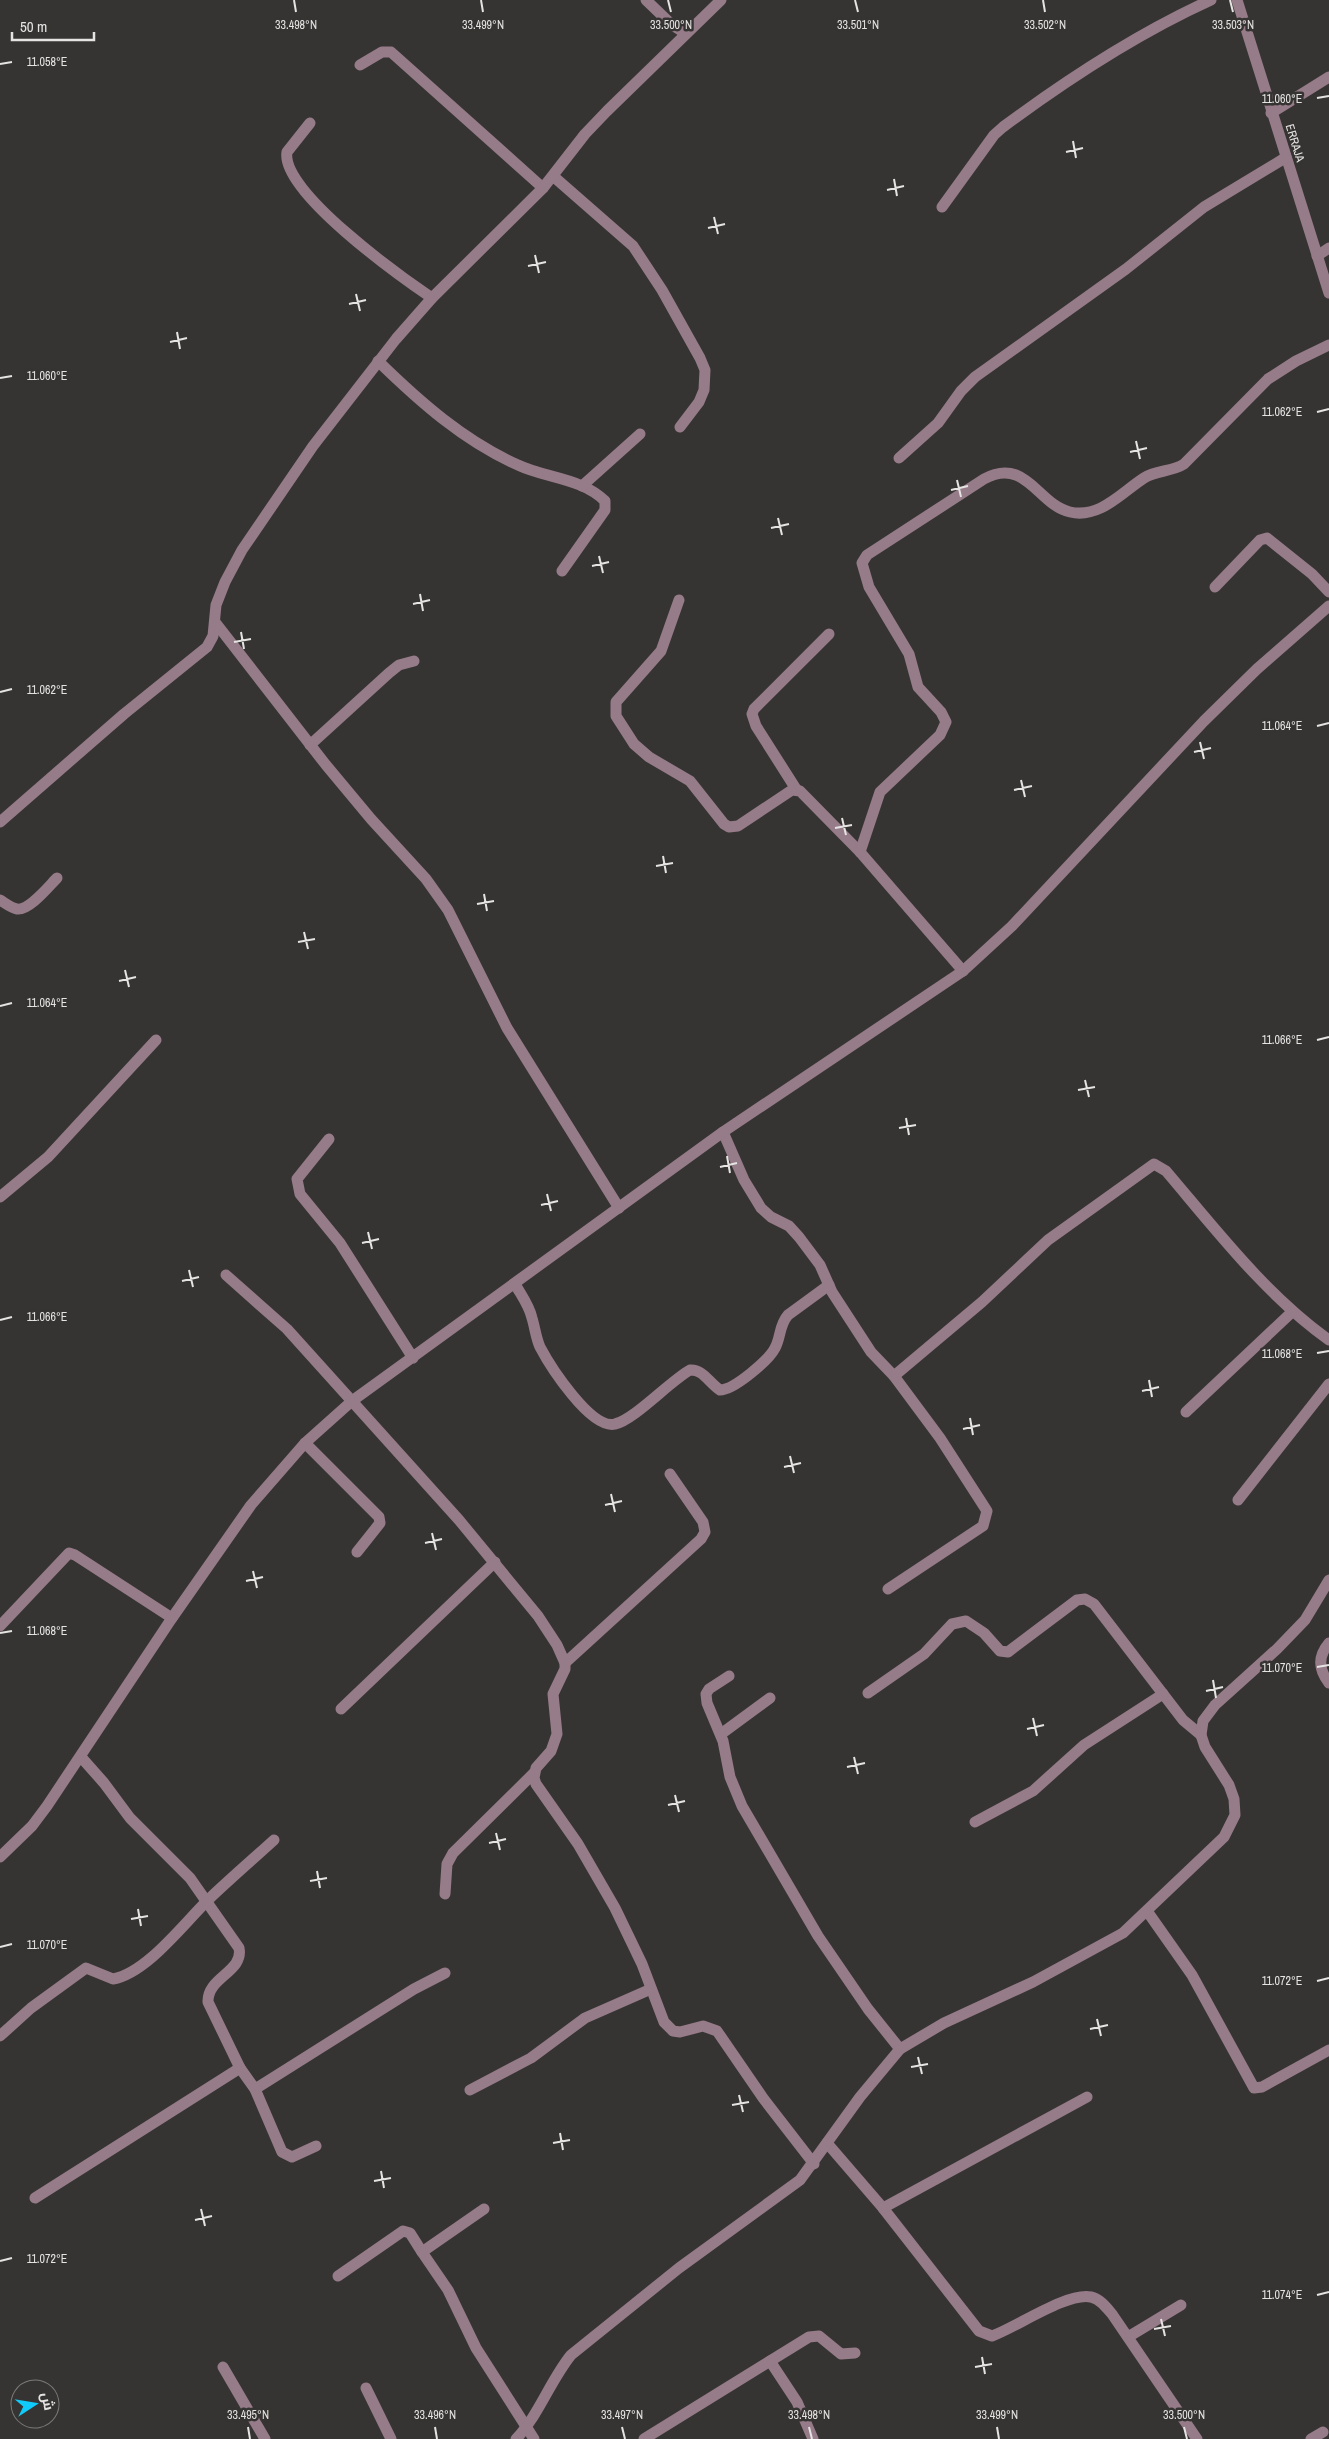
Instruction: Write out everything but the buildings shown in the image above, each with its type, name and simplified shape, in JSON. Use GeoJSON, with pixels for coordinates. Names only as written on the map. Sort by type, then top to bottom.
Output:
{"type":"FeatureCollection","features":[{"type":"Feature","properties":{"kind":"street"},"geometry":{"type":"LineString","coordinates":[[646,0],[671,24],[685,32]]}},
{"type":"Feature","properties":{"kind":"street"},"geometry":{"type":"LineString","coordinates":[[0,822],[124,714],[207,647],[213,636],[216,606],[224,582],[242,550],[312,446],[378,361],[432,298],[543,188],[585,134],[685,32],[721,0]]}},
{"type":"Feature","properties":{"kind":"street"},"geometry":{"type":"LineString","coordinates":[[942,207],[994,134],[1003,127],[1099,59],[1163,22],[1211,0]]}},
{"type":"Feature","properties":{"kind":"street","name":"ERRAJA"},"geometry":{"type":"LineString","coordinates":[[1237,0],[1285,158],[1329,293]]}},
{"type":"Feature","properties":{"kind":"street"},"geometry":{"type":"LineString","coordinates":[[360,65],[382,52],[391,52],[543,188]]}},
{"type":"Feature","properties":{"kind":"street"},"geometry":{"type":"LineString","coordinates":[[1272,113],[1329,77]]}},
{"type":"Feature","properties":{"kind":"street"},"geometry":{"type":"LineString","coordinates":[[310,123],[287,152],[288,165],[296,177],[320,209],[386,267],[432,298]]}},
{"type":"Feature","properties":{"kind":"street"},"geometry":{"type":"LineString","coordinates":[[899,458],[938,422],[961,391],[975,377],[1126,269],[1204,207],[1285,158]]}},
{"type":"Feature","properties":{"kind":"street"},"geometry":{"type":"LineString","coordinates":[[553,176],[633,246],[666,298],[700,358],[705,370],[704,390],[680,427]]}},
{"type":"Feature","properties":{"kind":"street"},"geometry":{"type":"LineString","coordinates":[[1317,256],[1329,248]]}},
{"type":"Feature","properties":{"kind":"street"},"geometry":{"type":"LineString","coordinates":[[860,852],[880,792],[944,731],[946,722],[941,712],[918,687],[909,654],[865,579],[862,563],[867,556],[984,479],[997,474],[1025,479],[1054,505],[1070,512],[1089,512],[1098,509],[1120,497],[1144,478],[1173,470],[1184,464],[1268,379],[1329,345]]}},
{"type":"Feature","properties":{"kind":"street"},"geometry":{"type":"LineString","coordinates":[[378,361],[431,411],[502,458],[520,466],[582,486],[605,501],[605,510],[562,571]]}},
{"type":"Feature","properties":{"kind":"street"},"geometry":{"type":"LineString","coordinates":[[582,486],[640,434]]}},
{"type":"Feature","properties":{"kind":"street"},"geometry":{"type":"LineString","coordinates":[[1215,587],[1260,540],[1267,538],[1312,574],[1329,592]]}},
{"type":"Feature","properties":{"kind":"street"},"geometry":{"type":"LineString","coordinates":[[680,600],[660,651],[616,702],[616,716],[620,723],[640,750],[690,781],[724,824],[729,827],[738,826],[787,792],[796,789]]}},
{"type":"Feature","properties":{"kind":"street"},"geometry":{"type":"LineString","coordinates":[[0,1857],[32,1826],[81,1757],[172,1618],[251,1505],[304,1443],[352,1401],[723,1132],[963,971],[1012,926],[1204,721],[1257,668],[1329,606]]}},
{"type":"Feature","properties":{"kind":"street"},"geometry":{"type":"LineString","coordinates":[[214,622],[370,819],[426,879],[448,910],[507,1028],[619,1208]]}},
{"type":"Feature","properties":{"kind":"street"},"geometry":{"type":"LineString","coordinates":[[829,634],[754,709],[752,714],[756,726],[796,789],[804,794],[860,852],[963,971]]}},
{"type":"Feature","properties":{"kind":"street"},"geometry":{"type":"LineString","coordinates":[[310,745],[389,673],[399,665],[414,661]]}},
{"type":"Feature","properties":{"kind":"street"},"geometry":{"type":"LineString","coordinates":[[0,900],[12,908],[19,910],[27,908],[57,878]]}},
{"type":"Feature","properties":{"kind":"street"},"geometry":{"type":"LineString","coordinates":[[0,1197],[48,1157],[156,1040]]}},
{"type":"Feature","properties":{"kind":"street"},"geometry":{"type":"LineString","coordinates":[[723,1132],[744,1180],[761,1208],[771,1217],[794,1231],[820,1265],[829,1284],[871,1352],[894,1376],[940,1438],[988,1511],[983,1526],[888,1589]]}},
{"type":"Feature","properties":{"kind":"street"},"geometry":{"type":"LineString","coordinates":[[329,1139],[297,1179],[300,1194],[340,1243],[412,1358]]}},
{"type":"Feature","properties":{"kind":"street"},"geometry":{"type":"LineString","coordinates":[[894,1376],[982,1302],[1048,1240],[1154,1164],[1163,1168],[1239,1258],[1292,1312],[1329,1340]]}},
{"type":"Feature","properties":{"kind":"street"},"geometry":{"type":"LineString","coordinates":[[226,1275],[287,1329],[495,1562],[538,1616],[565,1663],[565,1668],[553,1694],[557,1734],[556,1744],[534,1773],[454,1853],[446,1872],[445,1894]]}},
{"type":"Feature","properties":{"kind":"street"},"geometry":{"type":"LineString","coordinates":[[515,1284],[528,1307],[540,1347],[557,1375],[580,1403],[598,1420],[607,1424],[616,1424],[631,1415],[690,1370],[702,1373],[720,1390],[726,1390],[736,1384],[771,1355],[776,1347],[783,1321],[788,1315],[829,1284]]}},
{"type":"Feature","properties":{"kind":"street"},"geometry":{"type":"LineString","coordinates":[[1186,1412],[1292,1312]]}},
{"type":"Feature","properties":{"kind":"street"},"geometry":{"type":"LineString","coordinates":[[1238,1500],[1329,1384]]}},
{"type":"Feature","properties":{"kind":"street"},"geometry":{"type":"LineString","coordinates":[[304,1443],[380,1517],[380,1523],[357,1552]]}},
{"type":"Feature","properties":{"kind":"street"},"geometry":{"type":"LineString","coordinates":[[565,1663],[701,1539],[705,1532],[703,1522],[670,1474]]}},
{"type":"Feature","properties":{"kind":"street"},"geometry":{"type":"LineString","coordinates":[[0,1626],[70,1553],[172,1618]]}},
{"type":"Feature","properties":{"kind":"street"},"geometry":{"type":"LineString","coordinates":[[341,1709],[495,1562]]}},
{"type":"Feature","properties":{"kind":"street"},"geometry":{"type":"LineString","coordinates":[[516,2439],[527,2427],[561,2367],[570,2355],[679,2268],[800,2180],[814,2164],[860,2098],[900,2050],[944,2022],[1033,1982],[1108,1942],[1123,1932],[1147,1911],[1224,1837],[1235,1815],[1236,1807],[1232,1792],[1205,1747],[1201,1735],[1203,1721],[1208,1712],[1277,1649],[1305,1620],[1329,1580]]}},
{"type":"Feature","properties":{"kind":"street"},"geometry":{"type":"LineString","coordinates":[[868,1693],[924,1654],[952,1624],[966,1621],[984,1633],[1000,1651],[1008,1652],[1077,1600],[1086,1599],[1094,1604],[1183,1720],[1201,1735]]}},
{"type":"Feature","properties":{"kind":"street"},"geometry":{"type":"LineString","coordinates":[[1329,1643],[1320,1659],[1322,1672],[1329,1683]]}},
{"type":"Feature","properties":{"kind":"street"},"geometry":{"type":"LineString","coordinates":[[729,1676],[709,1689],[706,1694],[710,1713],[720,1734],[730,1777],[742,1806],[818,1936],[863,2002],[900,2050]]}},
{"type":"Feature","properties":{"kind":"street"},"geometry":{"type":"LineString","coordinates":[[975,1822],[1033,1791],[1084,1745],[1163,1694]]}},
{"type":"Feature","properties":{"kind":"street"},"geometry":{"type":"LineString","coordinates":[[720,1734],[770,1698]]}},
{"type":"Feature","properties":{"kind":"street"},"geometry":{"type":"LineString","coordinates":[[81,1757],[104,1783],[130,1818],[190,1878],[239,1948],[238,1963],[214,1984],[208,1995],[208,2002],[240,2068],[255,2090],[282,2152],[292,2158],[316,2146]]}},
{"type":"Feature","properties":{"kind":"street"},"geometry":{"type":"LineString","coordinates":[[534,1773],[536,1784],[578,1844],[615,1908],[642,1964],[664,2022],[673,2031],[680,2032],[703,2026],[717,2030],[763,2098],[814,2164]]}},
{"type":"Feature","properties":{"kind":"street"},"geometry":{"type":"LineString","coordinates":[[0,2036],[31,2008],[86,1968],[113,1980],[126,1975],[164,1946],[207,1901],[274,1840]]}},
{"type":"Feature","properties":{"kind":"street"},"geometry":{"type":"LineString","coordinates":[[1147,1911],[1192,1975],[1254,2088],[1262,2087],[1329,2050]]}},
{"type":"Feature","properties":{"kind":"street"},"geometry":{"type":"LineString","coordinates":[[255,2090],[414,1989],[444,1973]]}},
{"type":"Feature","properties":{"kind":"street"},"geometry":{"type":"LineString","coordinates":[[470,2090],[531,2058],[585,2018],[651,1989]]}},
{"type":"Feature","properties":{"kind":"street"},"geometry":{"type":"LineString","coordinates":[[35,2198],[240,2068]]}},
{"type":"Feature","properties":{"kind":"street"},"geometry":{"type":"LineString","coordinates":[[883,2208],[1087,2097]]}},
{"type":"Feature","properties":{"kind":"street"},"geometry":{"type":"LineString","coordinates":[[827,2143],[883,2208],[979,2331],[992,2336],[1002,2333],[1069,2299],[1090,2296],[1102,2304],[1128,2337],[1198,2439]]}},
{"type":"Feature","properties":{"kind":"street"},"geometry":{"type":"LineString","coordinates":[[422,2252],[484,2208]]}},
{"type":"Feature","properties":{"kind":"street"},"geometry":{"type":"LineString","coordinates":[[338,2276],[403,2231],[410,2234],[448,2290],[476,2348],[534,2439]]}},
{"type":"Feature","properties":{"kind":"street"},"geometry":{"type":"LineString","coordinates":[[1128,2337],[1182,2305]]}},
{"type":"Feature","properties":{"kind":"street"},"geometry":{"type":"LineString","coordinates":[[644,2439],[770,2361],[815,2336],[819,2336],[841,2354],[855,2353]]}},
{"type":"Feature","properties":{"kind":"street"},"geometry":{"type":"LineString","coordinates":[[770,2361],[797,2402],[806,2419],[813,2439]]}},
{"type":"Feature","properties":{"kind":"street"},"geometry":{"type":"LineString","coordinates":[[223,2368],[265,2439]]}},
{"type":"Feature","properties":{"kind":"street"},"geometry":{"type":"LineString","coordinates":[[366,2388],[391,2439]]}},
{"type":"Feature","properties":{"kind":"street"},"geometry":{"type":"LineString","coordinates":[[1311,2439],[1323,2432]]}}]}
